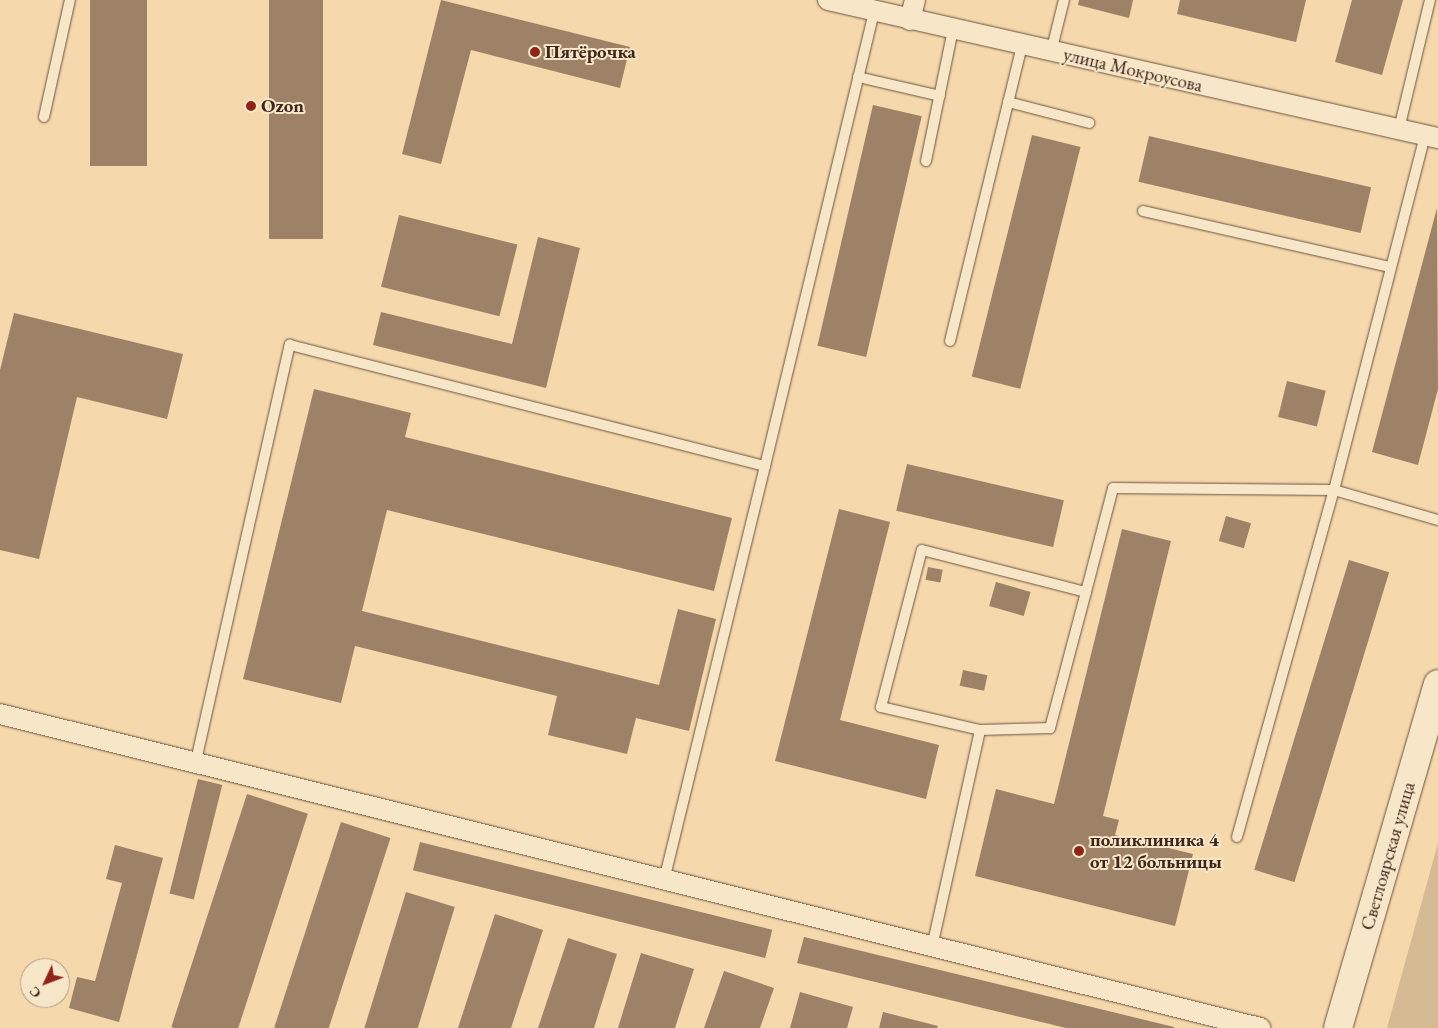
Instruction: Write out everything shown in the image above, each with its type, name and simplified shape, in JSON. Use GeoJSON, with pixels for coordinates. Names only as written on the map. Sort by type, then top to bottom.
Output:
{"type":"FeatureCollection","features":[{"type":"Feature","properties":{"kind":"main road","name":"Светлоярская улица"},"geometry":{"type":"LineString","coordinates":[[1338,1028],[1438,684]]}},
{"type":"Feature","properties":{"kind":"street","name":"улица Мокроусова"},"geometry":{"type":"LineString","coordinates":[[828,0],[953,30],[1432,136]]}},
{"type":"Feature","properties":{"kind":"street"},"geometry":{"type":"LineString","coordinates":[[910,20],[915,0]]}},
{"type":"Feature","properties":{"kind":"street"},"geometry":{"type":"LineString","coordinates":[[0,714],[195,765],[1260,1028]]}},
{"type":"Feature","properties":{"kind":"lane"},"geometry":{"type":"LineString","coordinates":[[44,117],[70,0]]}},
{"type":"Feature","properties":{"kind":"lane"},"geometry":{"type":"LineString","coordinates":[[1051,52],[1064,0]]}},
{"type":"Feature","properties":{"kind":"lane"},"geometry":{"type":"LineString","coordinates":[[1399,129],[1430,0]]}},
{"type":"Feature","properties":{"kind":"lane"},"geometry":{"type":"LineString","coordinates":[[664,881],[874,11]]}},
{"type":"Feature","properties":{"kind":"lane"},"geometry":{"type":"LineString","coordinates":[[926,161],[953,30]]}},
{"type":"Feature","properties":{"kind":"lane"},"geometry":{"type":"LineString","coordinates":[[950,341],[1022,45]]}},
{"type":"Feature","properties":{"kind":"lane"},"geometry":{"type":"LineString","coordinates":[[858,77],[940,96]]}},
{"type":"Feature","properties":{"kind":"lane"},"geometry":{"type":"LineString","coordinates":[[1008,102],[1089,124]]}},
{"type":"Feature","properties":{"kind":"lane"},"geometry":{"type":"LineString","coordinates":[[1237,837],[1334,490],[1390,267],[1432,136]]}},
{"type":"Feature","properties":{"kind":"lane"},"geometry":{"type":"LineString","coordinates":[[1143,210],[1390,267]]}},
{"type":"Feature","properties":{"kind":"lane"},"geometry":{"type":"LineString","coordinates":[[195,765],[290,345],[765,466]]}},
{"type":"Feature","properties":{"kind":"lane"},"geometry":{"type":"LineString","coordinates":[[1086,592],[922,550],[881,707],[980,730],[1050,728],[1086,592],[1113,488],[1334,490],[1438,520]]}},
{"type":"Feature","properties":{"kind":"lane"},"geometry":{"type":"LineString","coordinates":[[932,947],[980,730]]}},
{"type":"Feature","properties":{"kind":"shaded area"},"geometry":{"type":"Polygon","coordinates":[[[1438,843],[1438,1028],[1387,1028],[1438,843]]]}},
{"type":"Feature","properties":{"kind":"building"},"geometry":{"type":"Polygon","coordinates":[[[90,0],[147,0],[147,166],[90,166],[90,0]]]}},
{"type":"Feature","properties":{"kind":"building"},"geometry":{"type":"Polygon","coordinates":[[[269,0],[323,0],[323,239],[269,239],[269,0]]]}},
{"type":"Feature","properties":{"kind":"building"},"geometry":{"type":"Polygon","coordinates":[[[441,0],[630,47],[620,88],[471,50],[441,164],[402,154],[441,0]]]}},
{"type":"Feature","properties":{"kind":"building"},"geometry":{"type":"Polygon","coordinates":[[[1079,0],[1133,0],[1129,18],[1078,5],[1079,0]]]}},
{"type":"Feature","properties":{"kind":"building"},"geometry":{"type":"Polygon","coordinates":[[[1180,0],[1306,0],[1296,42],[1177,14],[1180,0]]]}},
{"type":"Feature","properties":{"kind":"building"},"geometry":{"type":"Polygon","coordinates":[[[1352,0],[1403,0],[1382,75],[1335,62],[1352,0]]]}},
{"type":"Feature","properties":{"kind":"building"},"geometry":{"type":"Polygon","coordinates":[[[873,105],[922,116],[866,357],[817,346],[873,105]]]}},
{"type":"Feature","properties":{"kind":"building"},"geometry":{"type":"Polygon","coordinates":[[[1032,135],[1081,147],[1020,389],[972,377],[1032,135]]]}},
{"type":"Feature","properties":{"kind":"building"},"geometry":{"type":"Polygon","coordinates":[[[1149,136],[1371,187],[1361,233],[1138,182],[1149,136]]]}},
{"type":"Feature","properties":{"kind":"building"},"geometry":{"type":"Polygon","coordinates":[[[1437,208],[1438,389],[1418,465],[1372,452],[1437,208]]]}},
{"type":"Feature","properties":{"kind":"building"},"geometry":{"type":"Polygon","coordinates":[[[399,215],[517,245],[499,316],[381,287],[399,215]]]}},
{"type":"Feature","properties":{"kind":"building"},"geometry":{"type":"Polygon","coordinates":[[[538,237],[580,248],[546,388],[373,345],[381,312],[512,344],[538,237]]]}},
{"type":"Feature","properties":{"kind":"building"},"geometry":{"type":"Polygon","coordinates":[[[14,313],[183,354],[167,419],[77,397],[39,559],[0,550],[0,370],[14,313]]]}},
{"type":"Feature","properties":{"kind":"building"},"geometry":{"type":"Polygon","coordinates":[[[1287,381],[1326,391],[1317,427],[1278,417],[1287,381]]]}},
{"type":"Feature","properties":{"kind":"building"},"geometry":{"type":"Polygon","coordinates":[[[314,389],[411,413],[405,437],[732,518],[714,591],[387,510],[362,611],[659,685],[678,609],[716,619],[689,731],[636,718],[627,754],[548,735],[557,696],[355,646],[341,703],[243,679],[314,389]]]}},
{"type":"Feature","properties":{"kind":"building"},"geometry":{"type":"Polygon","coordinates":[[[907,464],[1064,500],[1053,547],[896,511],[907,464]]]}},
{"type":"Feature","properties":{"kind":"building"},"geometry":{"type":"Polygon","coordinates":[[[839,509],[890,522],[840,720],[939,745],[926,799],[775,761],[839,509]]]}},
{"type":"Feature","properties":{"kind":"building"},"geometry":{"type":"Polygon","coordinates":[[[1226,516],[1251,523],[1244,548],[1219,541],[1226,516]]]}},
{"type":"Feature","properties":{"kind":"building"},"geometry":{"type":"Polygon","coordinates":[[[1122,529],[1171,541],[1103,816],[1119,820],[1115,835],[1193,854],[1175,926],[975,876],[996,789],[1054,804],[1122,529]]]}},
{"type":"Feature","properties":{"kind":"building"},"geometry":{"type":"Polygon","coordinates":[[[1349,560],[1389,572],[1294,882],[1254,870],[1349,560]]]}},
{"type":"Feature","properties":{"kind":"building"},"geometry":{"type":"Polygon","coordinates":[[[928,567],[943,570],[940,583],[926,580],[928,567]]]}},
{"type":"Feature","properties":{"kind":"building"},"geometry":{"type":"Polygon","coordinates":[[[996,582],[1031,592],[1024,616],[989,606],[996,582]]]}},
{"type":"Feature","properties":{"kind":"building"},"geometry":{"type":"Polygon","coordinates":[[[963,670],[987,675],[984,691],[960,686],[963,670]]]}},
{"type":"Feature","properties":{"kind":"building"},"geometry":{"type":"Polygon","coordinates":[[[198,779],[222,785],[194,900],[169,893],[198,779]]]}},
{"type":"Feature","properties":{"kind":"building"},"geometry":{"type":"Polygon","coordinates":[[[247,794],[308,814],[238,1028],[171,1027],[247,794]]]}},
{"type":"Feature","properties":{"kind":"building"},"geometry":{"type":"Polygon","coordinates":[[[341,822],[390,838],[329,1028],[274,1027],[341,822]]]}},
{"type":"Feature","properties":{"kind":"building"},"geometry":{"type":"Polygon","coordinates":[[[420,842],[772,930],[765,958],[413,870],[420,842]]]}},
{"type":"Feature","properties":{"kind":"building"},"geometry":{"type":"Polygon","coordinates":[[[115,845],[163,858],[119,1022],[69,1008],[77,977],[95,981],[122,883],[106,879],[115,845]]]}},
{"type":"Feature","properties":{"kind":"building"},"geometry":{"type":"Polygon","coordinates":[[[406,892],[455,907],[418,1028],[364,1028],[406,892]]]}},
{"type":"Feature","properties":{"kind":"building"},"geometry":{"type":"Polygon","coordinates":[[[495,914],[543,930],[511,1028],[458,1028],[495,914]]]}},
{"type":"Feature","properties":{"kind":"building"},"geometry":{"type":"Polygon","coordinates":[[[804,937],[1174,1028],[1066,1028],[797,963],[804,937]]]}},
{"type":"Feature","properties":{"kind":"building"},"geometry":{"type":"Polygon","coordinates":[[[568,938],[617,954],[594,1028],[538,1028],[568,938]]]}},
{"type":"Feature","properties":{"kind":"building"},"geometry":{"type":"Polygon","coordinates":[[[641,953],[694,969],[675,1028],[618,1028],[641,953]]]}},
{"type":"Feature","properties":{"kind":"building"},"geometry":{"type":"Polygon","coordinates":[[[724,971],[774,988],[760,1028],[704,1028],[724,971]]]}},
{"type":"Feature","properties":{"kind":"building"},"geometry":{"type":"Polygon","coordinates":[[[800,992],[853,1007],[847,1028],[790,1028],[800,992]]]}},
{"type":"Feature","properties":{"kind":"building"},"geometry":{"type":"Polygon","coordinates":[[[883,1012],[938,1026],[937,1028],[879,1028],[883,1012]]]}},
{"type":"Feature","properties":{"kind":"place","name":"Пятёрочка"},"geometry":{"type":"Point","coordinates":[535,52]}},
{"type":"Feature","properties":{"kind":"place","name":"Ozon"},"geometry":{"type":"Point","coordinates":[251,106]}},
{"type":"Feature","properties":{"kind":"place","name":"поликлиника 4 от 12 больницы"},"geometry":{"type":"Point","coordinates":[1079,851]}}]}
